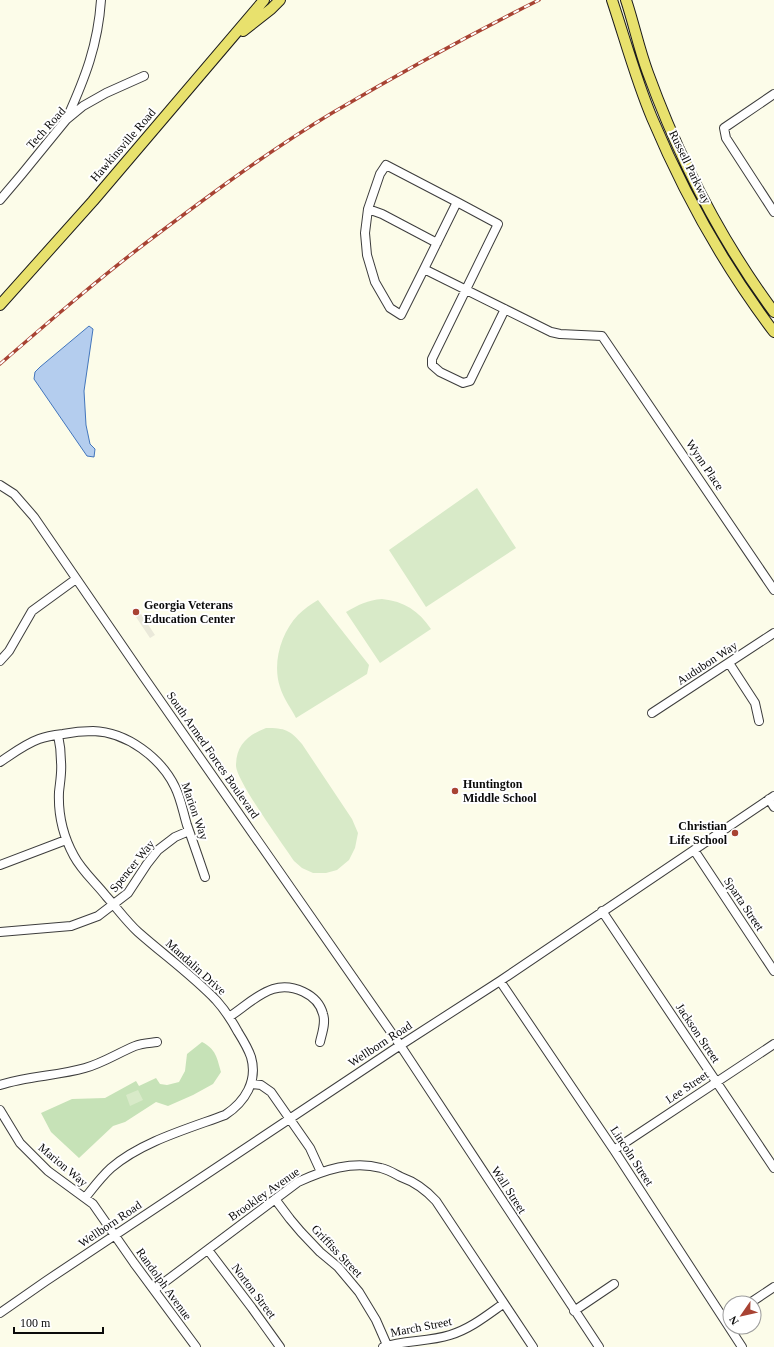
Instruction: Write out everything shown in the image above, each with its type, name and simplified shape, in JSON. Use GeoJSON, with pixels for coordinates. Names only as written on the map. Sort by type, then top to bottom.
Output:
{"type":"FeatureCollection","features":[{"type":"Feature","properties":{"kind":"main road","name":"Hawkinsville Road"},"geometry":{"type":"LineString","coordinates":[[0,305],[93,201],[264,0]]}},
{"type":"Feature","properties":{"kind":"main road"},"geometry":{"type":"LineString","coordinates":[[224,46],[271,9],[280,0]]}},
{"type":"Feature","properties":{"kind":"main road","name":"Russell Parkway"},"geometry":{"type":"LineString","coordinates":[[612,0],[644,96],[674,168],[724,259],[774,332]]}},
{"type":"Feature","properties":{"kind":"main road","name":"Russell Parkway"},"geometry":{"type":"LineString","coordinates":[[626,0],[647,71],[662,112],[682,157],[702,198],[727,241],[754,284],[774,312]]}},
{"type":"Feature","properties":{"kind":"street"},"geometry":{"type":"LineString","coordinates":[[66,120],[84,81],[90,62],[99,20],[101,0]]}},
{"type":"Feature","properties":{"kind":"street","name":"Tech Road"},"geometry":{"type":"LineString","coordinates":[[0,200],[66,120],[83,106],[106,93],[144,76]]}},
{"type":"Feature","properties":{"kind":"street"},"geometry":{"type":"LineString","coordinates":[[774,94],[724,128],[726,138],[774,212]]}},
{"type":"Feature","properties":{"kind":"street"},"geometry":{"type":"LineString","coordinates":[[457,202],[401,315],[390,308],[376,282],[367,255],[365,233],[368,209],[380,174],[386,165],[457,202],[498,224],[432,359],[432,365],[440,372],[463,383],[470,381],[506,309]]}},
{"type":"Feature","properties":{"kind":"street"},"geometry":{"type":"LineString","coordinates":[[368,209],[382,214],[437,243]]}},
{"type":"Feature","properties":{"kind":"street","name":"Wynn Place"},"geometry":{"type":"LineString","coordinates":[[424,269],[551,332],[560,334],[602,336],[774,590]]}},
{"type":"Feature","properties":{"kind":"street","name":"South Armed Forces Boulevard"},"geometry":{"type":"LineString","coordinates":[[0,485],[14,494],[34,517],[400,1045]]}},
{"type":"Feature","properties":{"kind":"street"},"geometry":{"type":"LineString","coordinates":[[0,661],[9,651],[32,611],[76,579]]}},
{"type":"Feature","properties":{"kind":"street","name":"Audubon Way"},"geometry":{"type":"LineString","coordinates":[[652,713],[774,633]]}},
{"type":"Feature","properties":{"kind":"street"},"geometry":{"type":"LineString","coordinates":[[729,663],[755,702],[759,721]]}},
{"type":"Feature","properties":{"kind":"street","name":"Marion Way"},"geometry":{"type":"LineString","coordinates":[[0,762],[20,748],[41,738],[80,732],[94,731],[121,738],[139,747],[164,770],[175,786],[204,877]]}},
{"type":"Feature","properties":{"kind":"street","name":"Mandalin Drive"},"geometry":{"type":"LineString","coordinates":[[58,735],[62,763],[59,811],[66,840],[73,855],[84,871],[129,923],[208,993],[229,1017],[250,1055],[253,1071],[251,1084],[244,1099],[238,1106],[225,1115],[147,1145],[128,1155],[104,1175],[85,1198]]}},
{"type":"Feature","properties":{"kind":"street"},"geometry":{"type":"LineString","coordinates":[[771,798],[774,807]]}},
{"type":"Feature","properties":{"kind":"street","name":"Wellborn Road"},"geometry":{"type":"LineString","coordinates":[[0,1313],[114,1235],[500,980],[771,798]]}},
{"type":"Feature","properties":{"kind":"street","name":"Spencer Way"},"geometry":{"type":"LineString","coordinates":[[0,932],[58,928],[78,924],[98,916],[128,893],[158,850],[175,837],[189,831]]}},
{"type":"Feature","properties":{"kind":"street"},"geometry":{"type":"LineString","coordinates":[[0,866],[66,840]]}},
{"type":"Feature","properties":{"kind":"street","name":"Sparta Street"},"geometry":{"type":"LineString","coordinates":[[694,850],[774,971]]}},
{"type":"Feature","properties":{"kind":"street","name":"Jackson Street"},"geometry":{"type":"LineString","coordinates":[[602,911],[774,1168]]}},
{"type":"Feature","properties":{"kind":"street","name":"Lincoln Street"},"geometry":{"type":"LineString","coordinates":[[500,980],[722,1311]]}},
{"type":"Feature","properties":{"kind":"street"},"geometry":{"type":"LineString","coordinates":[[229,1017],[265,992],[284,987],[293,988],[312,997],[324,1014],[324,1025],[320,1042]]}},
{"type":"Feature","properties":{"kind":"street"},"geometry":{"type":"LineString","coordinates":[[0,1085],[12,1081],[63,1074],[85,1068],[105,1061],[137,1046],[157,1042]]}},
{"type":"Feature","properties":{"kind":"street","name":"Lee Street"},"geometry":{"type":"LineString","coordinates":[[614,1150],[774,1044]]}},
{"type":"Feature","properties":{"kind":"street","name":"Wall Street"},"geometry":{"type":"LineString","coordinates":[[400,1045],[599,1347]]}},
{"type":"Feature","properties":{"kind":"street"},"geometry":{"type":"LineString","coordinates":[[251,1084],[261,1085],[271,1092],[315,1157],[321,1172]]}},
{"type":"Feature","properties":{"kind":"street","name":"Marion Way"},"geometry":{"type":"LineString","coordinates":[[0,1110],[20,1143],[48,1171],[85,1198],[97,1209],[114,1235]]}},
{"type":"Feature","properties":{"kind":"street","name":"Brookley Avenue"},"geometry":{"type":"LineString","coordinates":[[154,1290],[298,1182],[321,1172],[351,1166],[373,1166],[390,1171],[408,1179],[424,1189],[436,1201],[532,1347]]}},
{"type":"Feature","properties":{"kind":"street","name":"Griffiss Street"},"geometry":{"type":"LineString","coordinates":[[275,1199],[297,1228],[320,1252],[338,1267],[359,1292],[376,1320],[385,1346]]}},
{"type":"Feature","properties":{"kind":"street","name":"Randolph Avenue"},"geometry":{"type":"LineString","coordinates":[[114,1235],[196,1347]]}},
{"type":"Feature","properties":{"kind":"street","name":"Norton Street"},"geometry":{"type":"LineString","coordinates":[[208,1250],[280,1347]]}},
{"type":"Feature","properties":{"kind":"street"},"geometry":{"type":"LineString","coordinates":[[574,1311],[614,1284]]}},
{"type":"Feature","properties":{"kind":"street"},"geometry":{"type":"LineString","coordinates":[[762,1295],[774,1287]]}},
{"type":"Feature","properties":{"kind":"street","name":"March Street"},"geometry":{"type":"LineString","coordinates":[[385,1346],[399,1342],[437,1338],[461,1332],[503,1304]]}},
{"type":"Feature","properties":{"kind":"street","name":"Lincoln Street"},"geometry":{"type":"LineString","coordinates":[[736,1335],[742,1347]]}},
{"type":"Feature","properties":{"kind":"green space"},"geometry":{"type":"Polygon","coordinates":[[[477,488],[516,548],[426,607],[389,550],[477,488]]]}},
{"type":"Feature","properties":{"kind":"green space"},"geometry":{"type":"Polygon","coordinates":[[[382,599],[397,602],[410,608],[421,617],[431,629],[380,663],[346,612],[363,603],[382,599]]]}},
{"type":"Feature","properties":{"kind":"green space"},"geometry":{"type":"Polygon","coordinates":[[[318,600],[369,665],[367,674],[296,718],[281,691],[277,668],[278,658],[283,639],[292,622],[298,615],[318,600]]]}},
{"type":"Feature","properties":{"kind":"green space"},"geometry":{"type":"Polygon","coordinates":[[[266,728],[283,729],[298,739],[352,819],[358,833],[355,848],[349,860],[337,870],[326,873],[313,873],[302,868],[294,861],[261,813],[238,774],[236,766],[238,752],[244,742],[254,734],[266,728]]]}},
{"type":"Feature","properties":{"kind":"green space"},"geometry":{"type":"Polygon","coordinates":[[[202,1042],[213,1051],[217,1058],[221,1072],[213,1084],[168,1106],[156,1102],[125,1122],[113,1126],[79,1158],[51,1132],[41,1113],[72,1099],[105,1098],[136,1081],[139,1086],[156,1078],[160,1084],[167,1085],[179,1082],[185,1071],[187,1054],[202,1042]]]}},
{"type":"Feature","properties":{"kind":"green space"},"geometry":{"type":"Polygon","coordinates":[[[138,1090],[143,1100],[130,1106],[126,1095],[138,1090]]]}},
{"type":"Feature","properties":{"kind":"shaded area"},"geometry":{"type":"Polygon","coordinates":[[[141,614],[155,635],[150,638],[136,617],[141,614]]]}},
{"type":"Feature","properties":{"kind":"water"},"geometry":{"type":"Polygon","coordinates":[[[89,326],[93,329],[84,391],[86,425],[90,444],[95,449],[94,457],[87,456],[34,379],[35,372],[40,367],[89,326]]]}},
{"type":"Feature","properties":{"kind":"railway"},"geometry":{"type":"LineString","coordinates":[[0,364],[118,264],[266,156],[332,113],[383,83],[539,0]]}},
{"type":"Feature","properties":{"kind":"place","name":"Georgia Veterans Education Center"},"geometry":{"type":"Point","coordinates":[136,612]}},
{"type":"Feature","properties":{"kind":"place","name":"Huntington Middle School"},"geometry":{"type":"Point","coordinates":[455,791]}},
{"type":"Feature","properties":{"kind":"place","name":"Christian Life School"},"geometry":{"type":"Point","coordinates":[735,833]}}]}
